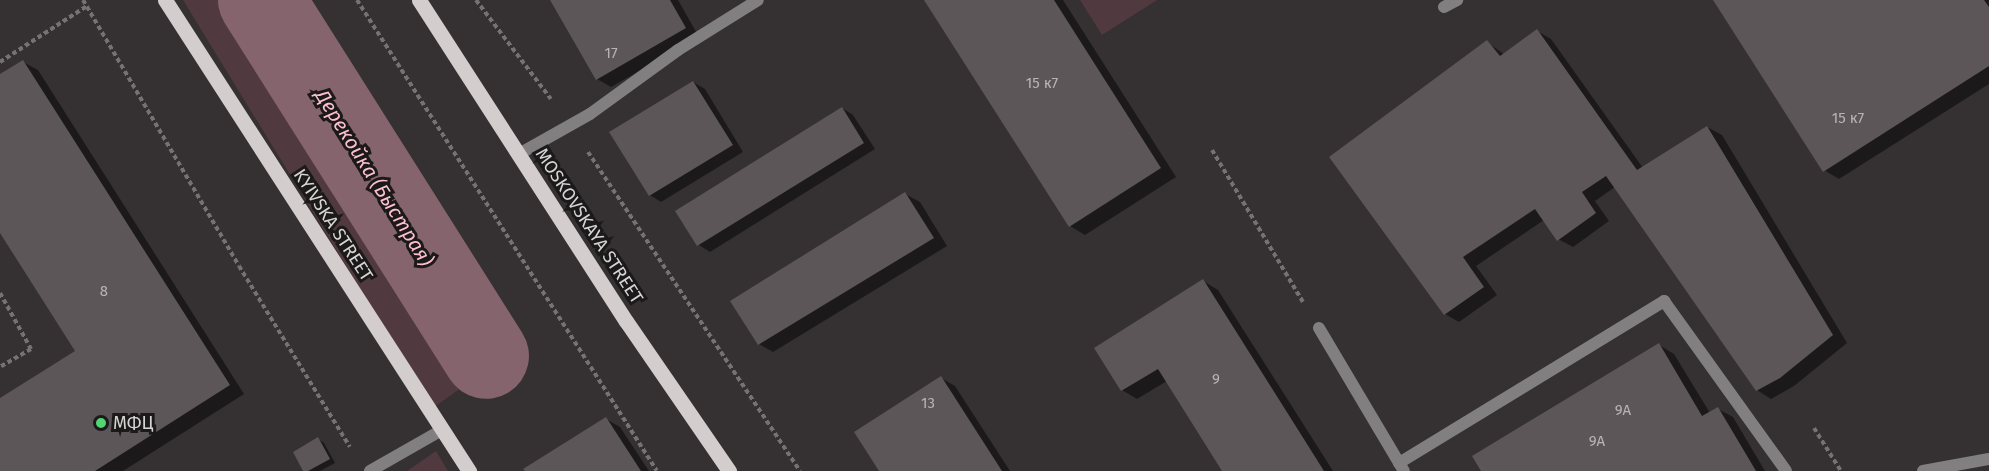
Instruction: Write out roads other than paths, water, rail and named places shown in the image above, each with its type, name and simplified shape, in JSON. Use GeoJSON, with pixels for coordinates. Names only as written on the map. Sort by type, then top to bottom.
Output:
{"type":"FeatureCollection","features":[{"type":"Feature","properties":{"kind":"main road","name":"KYIVSKA STREET"},"geometry":{"type":"LineString","coordinates":[[165,0],[469,471]]}},
{"type":"Feature","properties":{"kind":"main road","name":"MOSKOVSKAYA STREET"},"geometry":{"type":"LineString","coordinates":[[419,0],[626,321],[729,471]]}},
{"type":"Feature","properties":{"kind":"street"},"geometry":{"type":"LineString","coordinates":[[519,154],[590,114],[678,50],[758,0]]}},
{"type":"Feature","properties":{"kind":"street"},"geometry":{"type":"LineString","coordinates":[[1444,8],[1457,0]]}},
{"type":"Feature","properties":{"kind":"street"},"geometry":{"type":"LineString","coordinates":[[1319,328],[1402,467],[1664,301],[1786,471]]}},
{"type":"Feature","properties":{"kind":"street"},"geometry":{"type":"LineString","coordinates":[[370,471],[442,430]]}},
{"type":"Feature","properties":{"kind":"street"},"geometry":{"type":"LineString","coordinates":[[1923,471],[1984,462],[1989,459]]}},
{"type":"Feature","properties":{"kind":"waterway","name":"Дерекойка (Быстрая)"},"geometry":{"type":"LineString","coordinates":[[261,0],[486,356]]}},
{"type":"Feature","properties":{"kind":"place","name":"МФЦ"},"geometry":{"type":"Point","coordinates":[101,423]}}]}
